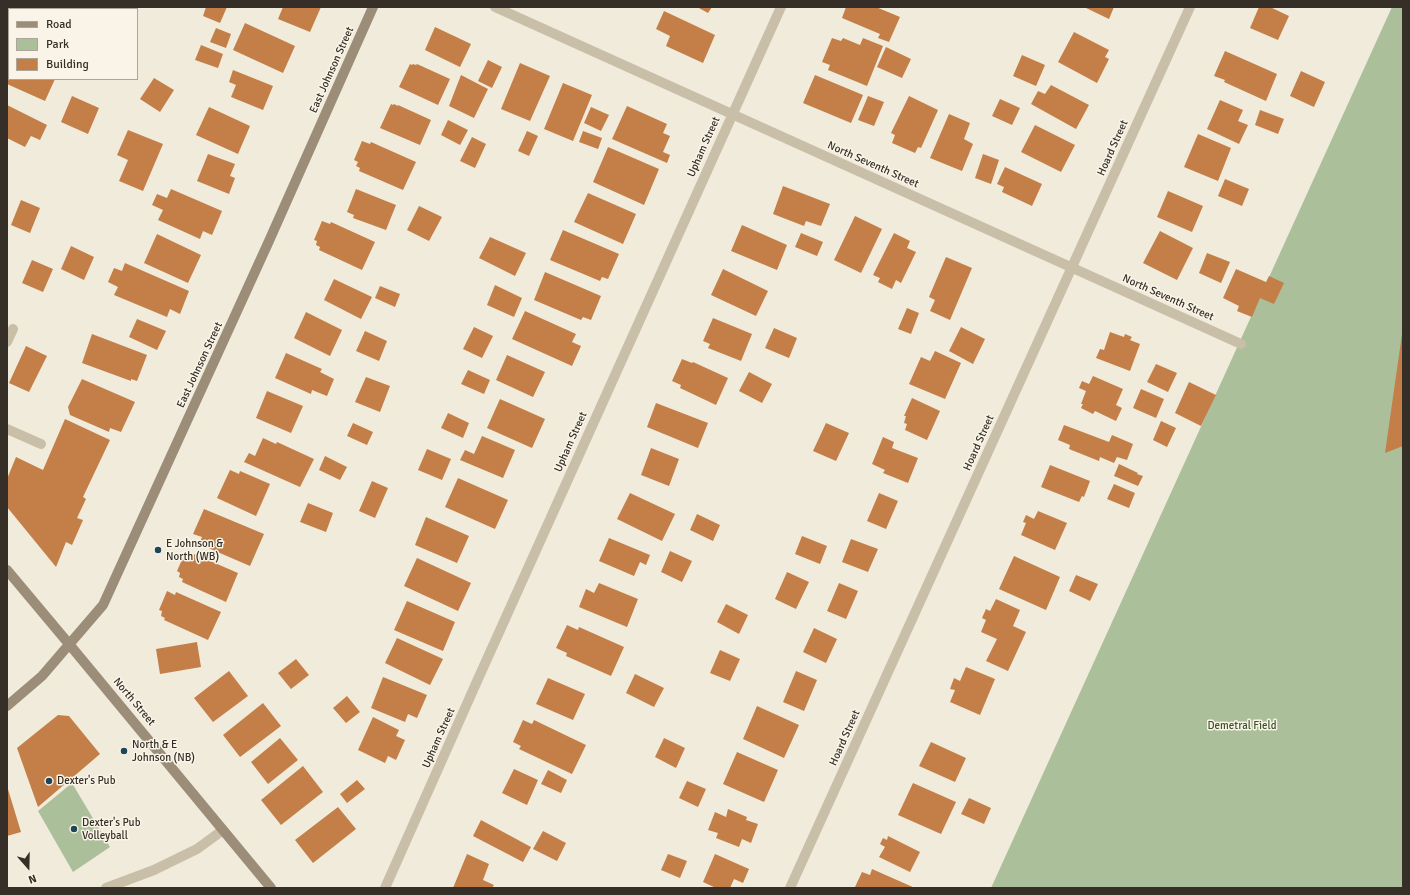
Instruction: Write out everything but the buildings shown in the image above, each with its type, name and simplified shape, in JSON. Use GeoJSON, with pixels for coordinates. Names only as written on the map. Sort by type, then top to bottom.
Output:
{"type":"FeatureCollection","features":[{"type":"Feature","properties":{"kind":"street","name":"East Johnson Street"},"geometry":{"type":"LineString","coordinates":[[7,706],[42,676],[103,605],[269,241],[373,7]]}},
{"type":"Feature","properties":{"kind":"street","name":"North Seventh Street"},"geometry":{"type":"LineString","coordinates":[[495,7],[1241,344]]}},
{"type":"Feature","properties":{"kind":"street","name":"Upham Street"},"geometry":{"type":"LineString","coordinates":[[385,888],[781,7]]}},
{"type":"Feature","properties":{"kind":"street","name":"Hoard Street"},"geometry":{"type":"LineString","coordinates":[[790,888],[1190,7]]}},
{"type":"Feature","properties":{"kind":"street"},"geometry":{"type":"LineString","coordinates":[[7,342],[13,329]]}},
{"type":"Feature","properties":{"kind":"street"},"geometry":{"type":"LineString","coordinates":[[7,429],[41,444]]}},
{"type":"Feature","properties":{"kind":"street","name":"North Street"},"geometry":{"type":"LineString","coordinates":[[7,570],[271,888]]}},
{"type":"Feature","properties":{"kind":"street"},"geometry":{"type":"LineString","coordinates":[[106,888],[154,870],[197,849],[223,830]]}},
{"type":"Feature","properties":{"kind":"green space","name":"Demetral Field"},"geometry":{"type":"Polygon","coordinates":[[[1392,7],[1403,7],[1403,888],[991,888],[1392,7]]]}},
{"type":"Feature","properties":{"kind":"green space","name":"Dexter's Pub Volleyball"},"geometry":{"type":"Polygon","coordinates":[[[72,783],[110,847],[73,872],[38,811],[72,783]]]}},
{"type":"Feature","properties":{"kind":"place","name":"E Johnson & North (WB)"},"geometry":{"type":"Point","coordinates":[158,550]}},
{"type":"Feature","properties":{"kind":"place","name":"North & E Johnson (NB)"},"geometry":{"type":"Point","coordinates":[124,751]}},
{"type":"Feature","properties":{"kind":"place","name":"Dexter's Pub"},"geometry":{"type":"Point","coordinates":[49,781]}},
{"type":"Feature","properties":{"kind":"place","name":"Dexter's Pub Volleyball"},"geometry":{"type":"Point","coordinates":[74,829]}}]}
